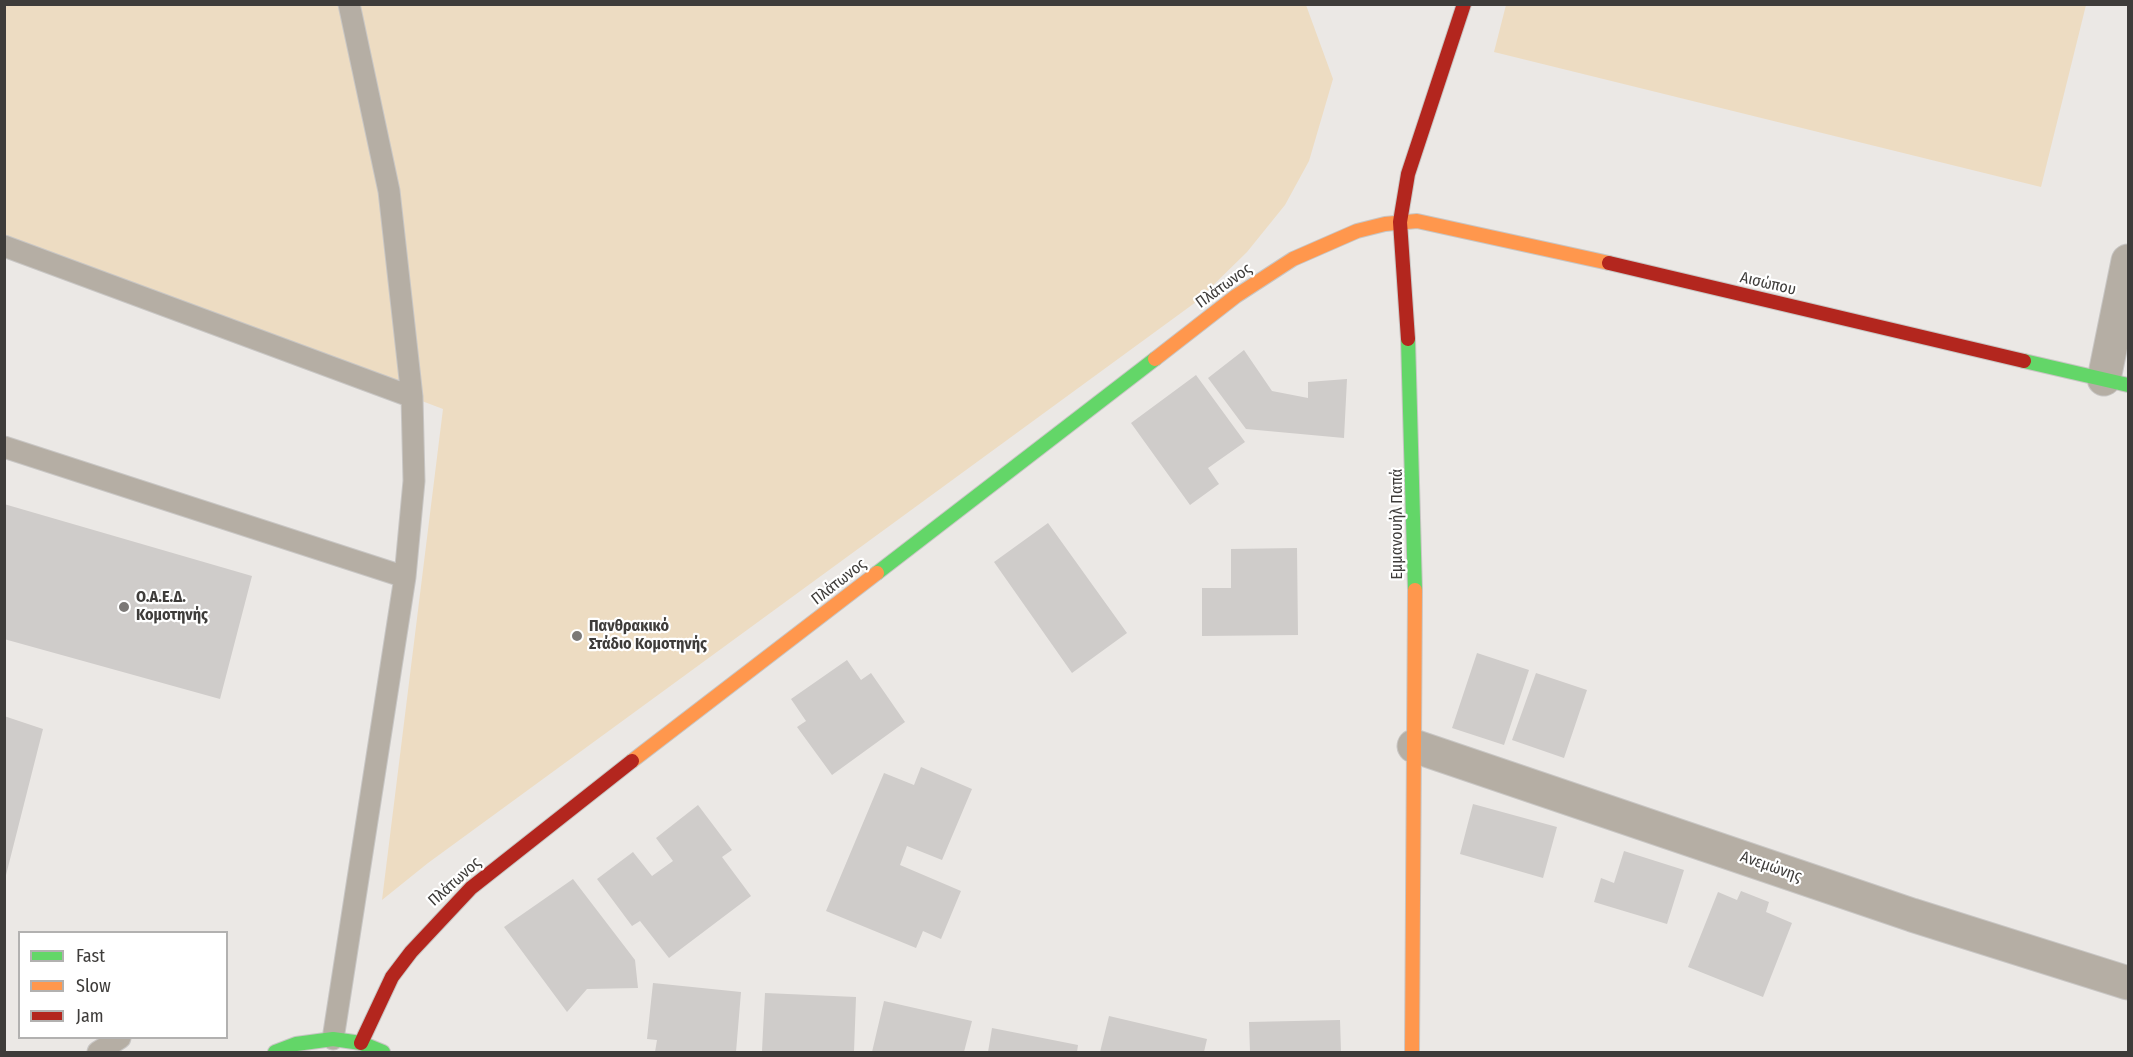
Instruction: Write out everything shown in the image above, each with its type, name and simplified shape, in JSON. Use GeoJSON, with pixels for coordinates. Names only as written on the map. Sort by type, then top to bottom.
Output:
{"type":"FeatureCollection","features":[{"type":"Feature","properties":{"kind":"street","name":"Εμμανουήλ Παπά"},"geometry":{"type":"LineString","coordinates":[[1412,1053],[1414,466],[1400,222],[1408,174],[1464,4]]}},
{"type":"Feature","properties":{"kind":"street","name":"Αισώπου"},"geometry":{"type":"LineString","coordinates":[[1400,222],[1432,223],[1462,229],[2116,382]]}},
{"type":"Feature","properties":{"kind":"street","name":"Πλάτωνος"},"geometry":{"type":"LineString","coordinates":[[361,1043],[392,976],[411,952],[465,895],[512,854],[1236,296],[1274,270],[1313,248],[1357,231],[1400,222]]}},
{"type":"Feature","properties":{"kind":"street"},"geometry":{"type":"LineString","coordinates":[[2116,382],[2128,261]]}},
{"type":"Feature","properties":{"kind":"street","name":"Ανεμώνης"},"geometry":{"type":"LineString","coordinates":[[1414,746],[1912,915],[2128,983]]}},
{"type":"Feature","properties":{"kind":"street"},"geometry":{"type":"LineString","coordinates":[[275,1053],[296,1044],[333,1039],[361,1043],[383,1053]]}},
{"type":"Feature","properties":{"kind":"lane"},"geometry":{"type":"LineString","coordinates":[[333,1039],[405,577],[414,481],[412,397],[389,191],[349,4]]}},
{"type":"Feature","properties":{"kind":"lane"},"geometry":{"type":"LineString","coordinates":[[4,246],[412,397]]}},
{"type":"Feature","properties":{"kind":"lane"},"geometry":{"type":"LineString","coordinates":[[4,447],[405,577]]}},
{"type":"Feature","properties":{"kind":"lane"},"geometry":{"type":"LineString","coordinates":[[98,1053],[119,1039]]}},
{"type":"Feature","properties":{"kind":"shaded area"},"geometry":{"type":"Polygon","coordinates":[[[1506,4],[2086,5],[2041,187],[1494,52],[1506,4]]]}},
{"type":"Feature","properties":{"kind":"shaded area","name":"Πανθρακικό Στάδιο Κομοτηνής"},"geometry":{"type":"Polygon","coordinates":[[[4,5],[1306,5],[1333,79],[1309,161],[1285,205],[1247,252],[1196,302],[428,863],[382,900],[443,409],[5,243],[4,5]]]}},
{"type":"Feature","properties":{"kind":"building"},"geometry":{"type":"Polygon","coordinates":[[[1244,350],[1272,391],[1308,398],[1308,382],[1347,379],[1344,438],[1246,429],[1208,378],[1244,350]]]}},
{"type":"Feature","properties":{"kind":"building"},"geometry":{"type":"Polygon","coordinates":[[[1196,375],[1245,442],[1208,468],[1219,484],[1190,505],[1131,423],[1196,375]]]}},
{"type":"Feature","properties":{"kind":"building","name":"Ο.Α.Ε.Δ. Κομοτηνής"},"geometry":{"type":"Polygon","coordinates":[[[4,504],[252,576],[220,699],[4,639],[4,504]]]}},
{"type":"Feature","properties":{"kind":"building"},"geometry":{"type":"Polygon","coordinates":[[[1048,523],[1127,633],[1072,673],[994,562],[1048,523]]]}},
{"type":"Feature","properties":{"kind":"building"},"geometry":{"type":"Polygon","coordinates":[[[1297,548],[1298,635],[1202,636],[1202,588],[1231,588],[1231,549],[1297,548]]]}},
{"type":"Feature","properties":{"kind":"building"},"geometry":{"type":"Polygon","coordinates":[[[1477,653],[1529,670],[1504,745],[1452,728],[1477,653]]]}},
{"type":"Feature","properties":{"kind":"building"},"geometry":{"type":"Polygon","coordinates":[[[847,660],[861,680],[871,673],[905,722],[832,775],[797,727],[806,721],[791,699],[847,660]]]}},
{"type":"Feature","properties":{"kind":"building"},"geometry":{"type":"Polygon","coordinates":[[[1536,673],[1587,690],[1564,758],[1512,740],[1536,673]]]}},
{"type":"Feature","properties":{"kind":"building"},"geometry":{"type":"Polygon","coordinates":[[[4,716],[43,729],[5,879],[4,879],[4,716]]]}},
{"type":"Feature","properties":{"kind":"building"},"geometry":{"type":"Polygon","coordinates":[[[921,767],[972,789],[942,860],[907,846],[900,865],[961,891],[941,939],[923,931],[916,948],[826,911],[884,773],[914,785],[921,767]]]}},
{"type":"Feature","properties":{"kind":"building"},"geometry":{"type":"Polygon","coordinates":[[[1473,804],[1557,827],[1543,878],[1460,854],[1473,804]]]}},
{"type":"Feature","properties":{"kind":"building"},"geometry":{"type":"Polygon","coordinates":[[[698,805],[732,850],[722,857],[751,896],[669,958],[640,921],[632,926],[597,879],[633,852],[652,876],[673,861],[656,838],[698,805]]]}},
{"type":"Feature","properties":{"kind":"building"},"geometry":{"type":"Polygon","coordinates":[[[1624,851],[1684,870],[1667,924],[1594,902],[1601,878],[1614,883],[1624,851]]]}},
{"type":"Feature","properties":{"kind":"building"},"geometry":{"type":"Polygon","coordinates":[[[573,879],[635,960],[638,988],[587,989],[567,1012],[504,927],[573,879]]]}},
{"type":"Feature","properties":{"kind":"building"},"geometry":{"type":"Polygon","coordinates":[[[1741,891],[1769,902],[1766,912],[1792,923],[1763,997],[1688,967],[1718,892],[1737,900],[1741,891]]]}},
{"type":"Feature","properties":{"kind":"building"},"geometry":{"type":"Polygon","coordinates":[[[653,983],[741,992],[736,1052],[655,1052],[657,1040],[647,1039],[653,983]]]}},
{"type":"Feature","properties":{"kind":"building"},"geometry":{"type":"Polygon","coordinates":[[[765,993],[856,997],[854,1052],[762,1051],[765,993]]]}},
{"type":"Feature","properties":{"kind":"building"},"geometry":{"type":"Polygon","coordinates":[[[884,1001],[972,1021],[964,1052],[872,1052],[884,1001]]]}},
{"type":"Feature","properties":{"kind":"building"},"geometry":{"type":"Polygon","coordinates":[[[1109,1016],[1207,1039],[1204,1052],[1100,1052],[1109,1016]]]}},
{"type":"Feature","properties":{"kind":"building"},"geometry":{"type":"Polygon","coordinates":[[[1340,1020],[1341,1052],[1250,1052],[1249,1022],[1340,1020]]]}},
{"type":"Feature","properties":{"kind":"building"},"geometry":{"type":"Polygon","coordinates":[[[992,1028],[1078,1045],[1077,1052],[988,1052],[992,1028]]]}},
{"type":"Feature","properties":{"kind":"traffic: fast"},"geometry":{"type":"LineString","coordinates":[[1408,339],[1415,590]]}},
{"type":"Feature","properties":{"kind":"traffic: fast"},"geometry":{"type":"LineString","coordinates":[[877,573],[1155,359]]}},
{"type":"Feature","properties":{"kind":"traffic: fast"},"geometry":{"type":"LineString","coordinates":[[2024,361],[2128,385]]}},
{"type":"Feature","properties":{"kind":"traffic: fast"},"geometry":{"type":"LineString","coordinates":[[275,1052],[296,1044],[333,1039],[361,1043],[383,1052]]}},
{"type":"Feature","properties":{"kind":"traffic: slow"},"geometry":{"type":"LineString","coordinates":[[1155,359],[1236,296],[1293,259],[1357,231],[1385,224],[1417,221],[1609,263]]}},
{"type":"Feature","properties":{"kind":"traffic: slow"},"geometry":{"type":"LineString","coordinates":[[632,761],[877,573]]}},
{"type":"Feature","properties":{"kind":"traffic: slow"},"geometry":{"type":"LineString","coordinates":[[1412,1052],[1415,590]]}},
{"type":"Feature","properties":{"kind":"traffic: jam"},"geometry":{"type":"LineString","coordinates":[[1408,339],[1400,222],[1408,174],[1464,4]]}},
{"type":"Feature","properties":{"kind":"traffic: jam"},"geometry":{"type":"LineString","coordinates":[[1609,263],[2024,361]]}},
{"type":"Feature","properties":{"kind":"traffic: jam"},"geometry":{"type":"LineString","coordinates":[[361,1043],[392,977],[411,952],[471,888],[632,761]]}},
{"type":"Feature","properties":{"kind":"place","name":"Ο.Α.Ε.Δ. Κομοτηνής"},"geometry":{"type":"Point","coordinates":[124,607]}},
{"type":"Feature","properties":{"kind":"place","name":"Πανθρακικό Στάδιο Κομοτηνής"},"geometry":{"type":"Point","coordinates":[577,636]}}]}
